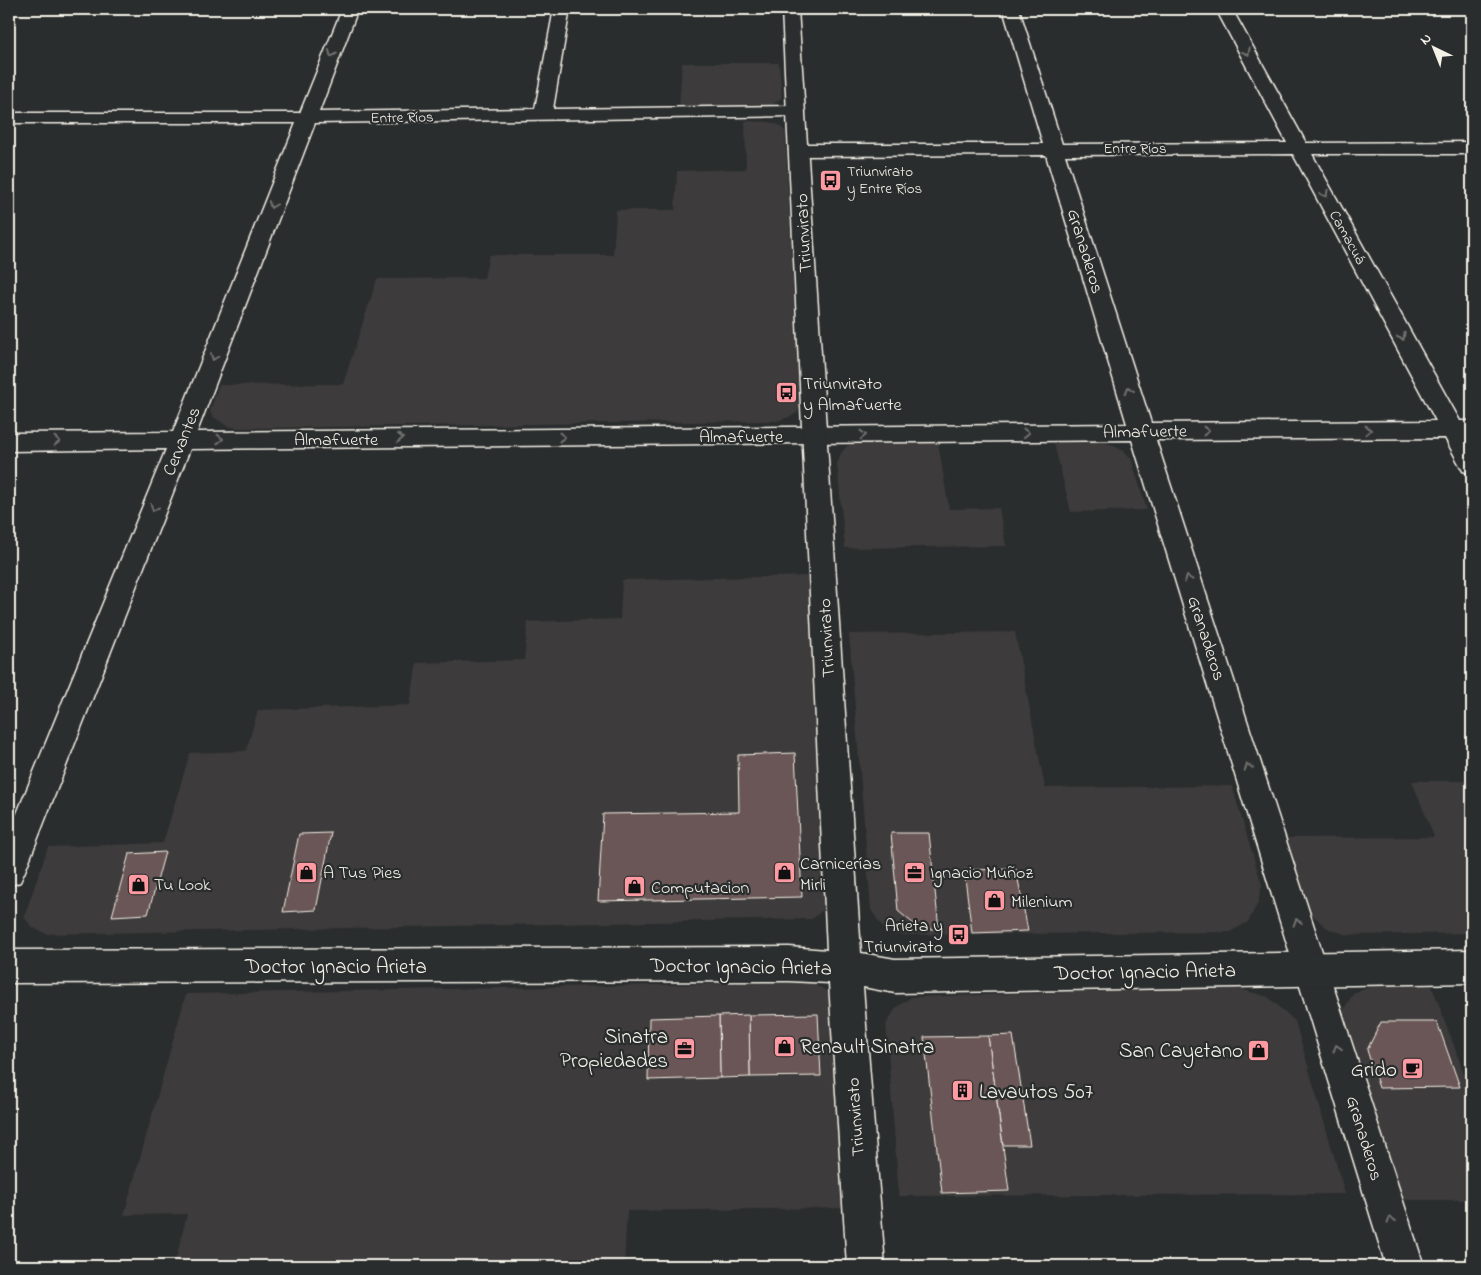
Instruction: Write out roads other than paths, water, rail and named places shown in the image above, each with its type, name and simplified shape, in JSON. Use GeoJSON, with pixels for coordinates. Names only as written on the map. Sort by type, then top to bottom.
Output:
{"type":"FeatureCollection","features":[{"type":"Feature","properties":{"kind":"street","name":"Cervantes"},"geometry":{"type":"LineString","coordinates":[[9,871],[182,439],[350,9]]}},
{"type":"Feature","properties":{"kind":"street","name":"Triunvirato"},"geometry":{"type":"LineString","coordinates":[[790,9],[845,967],[866,1266]]}},
{"type":"Feature","properties":{"kind":"street","name":"Granaderos"},"geometry":{"type":"LineString","coordinates":[[1011,9],[1141,431],[1405,1266]]}},
{"type":"Feature","properties":{"kind":"street","name":"Camacuá"},"geometry":{"type":"LineString","coordinates":[[1224,9],[1299,148],[1462,429],[1472,465]]}},
{"type":"Feature","properties":{"kind":"street"},"geometry":{"type":"LineString","coordinates":[[543,115],[560,14]]}},
{"type":"Feature","properties":{"kind":"street","name":"Entre Ríos"},"geometry":{"type":"LineString","coordinates":[[9,118],[306,118],[796,111]]}},
{"type":"Feature","properties":{"kind":"street","name":"Entre Ríos"},"geometry":{"type":"LineString","coordinates":[[798,150],[1472,148]]}},
{"type":"Feature","properties":{"kind":"street","name":"Almafuerte"},"geometry":{"type":"LineString","coordinates":[[9,442],[1462,429]]}},
{"type":"Feature","properties":{"kind":"street","name":"Doctor Ignacio Arieta"},"geometry":{"type":"LineString","coordinates":[[9,967],[788,964],[845,967],[895,976],[1472,966]]}},
{"type":"Feature","properties":{"kind":"place","name":"Triunvirato y Entre Ríos"},"geometry":{"type":"Point","coordinates":[831,180]}},
{"type":"Feature","properties":{"kind":"place","name":"Triunvirato y Almafuerte"},"geometry":{"type":"Point","coordinates":[787,393]}},
{"type":"Feature","properties":{"kind":"place","name":"A Tus Pies"},"geometry":{"type":"Point","coordinates":[307,872]}},
{"type":"Feature","properties":{"kind":"place","name":"Ignacio Muñoz"},"geometry":{"type":"Point","coordinates":[914,872]}},
{"type":"Feature","properties":{"kind":"place","name":"Carnicerías Mirli"},"geometry":{"type":"Point","coordinates":[784,873]}},
{"type":"Feature","properties":{"kind":"place","name":"Tu Look"},"geometry":{"type":"Point","coordinates":[138,884]}},
{"type":"Feature","properties":{"kind":"place","name":"Computacion"},"geometry":{"type":"Point","coordinates":[635,887]}},
{"type":"Feature","properties":{"kind":"place","name":"Milenium"},"geometry":{"type":"Point","coordinates":[995,901]}},
{"type":"Feature","properties":{"kind":"place","name":"Arieta y Triunvirato"},"geometry":{"type":"Point","coordinates":[959,935]}},
{"type":"Feature","properties":{"kind":"place","name":"Renault Sinatra"},"geometry":{"type":"Point","coordinates":[784,1046]}},
{"type":"Feature","properties":{"kind":"place","name":"Sinatra Propiedades"},"geometry":{"type":"Point","coordinates":[684,1048]}},
{"type":"Feature","properties":{"kind":"place","name":"San Cayetano"},"geometry":{"type":"Point","coordinates":[1259,1050]}},
{"type":"Feature","properties":{"kind":"place","name":"Grido"},"geometry":{"type":"Point","coordinates":[1413,1069]}},
{"type":"Feature","properties":{"kind":"place","name":"Lavautos 507"},"geometry":{"type":"Point","coordinates":[963,1091]}}]}
